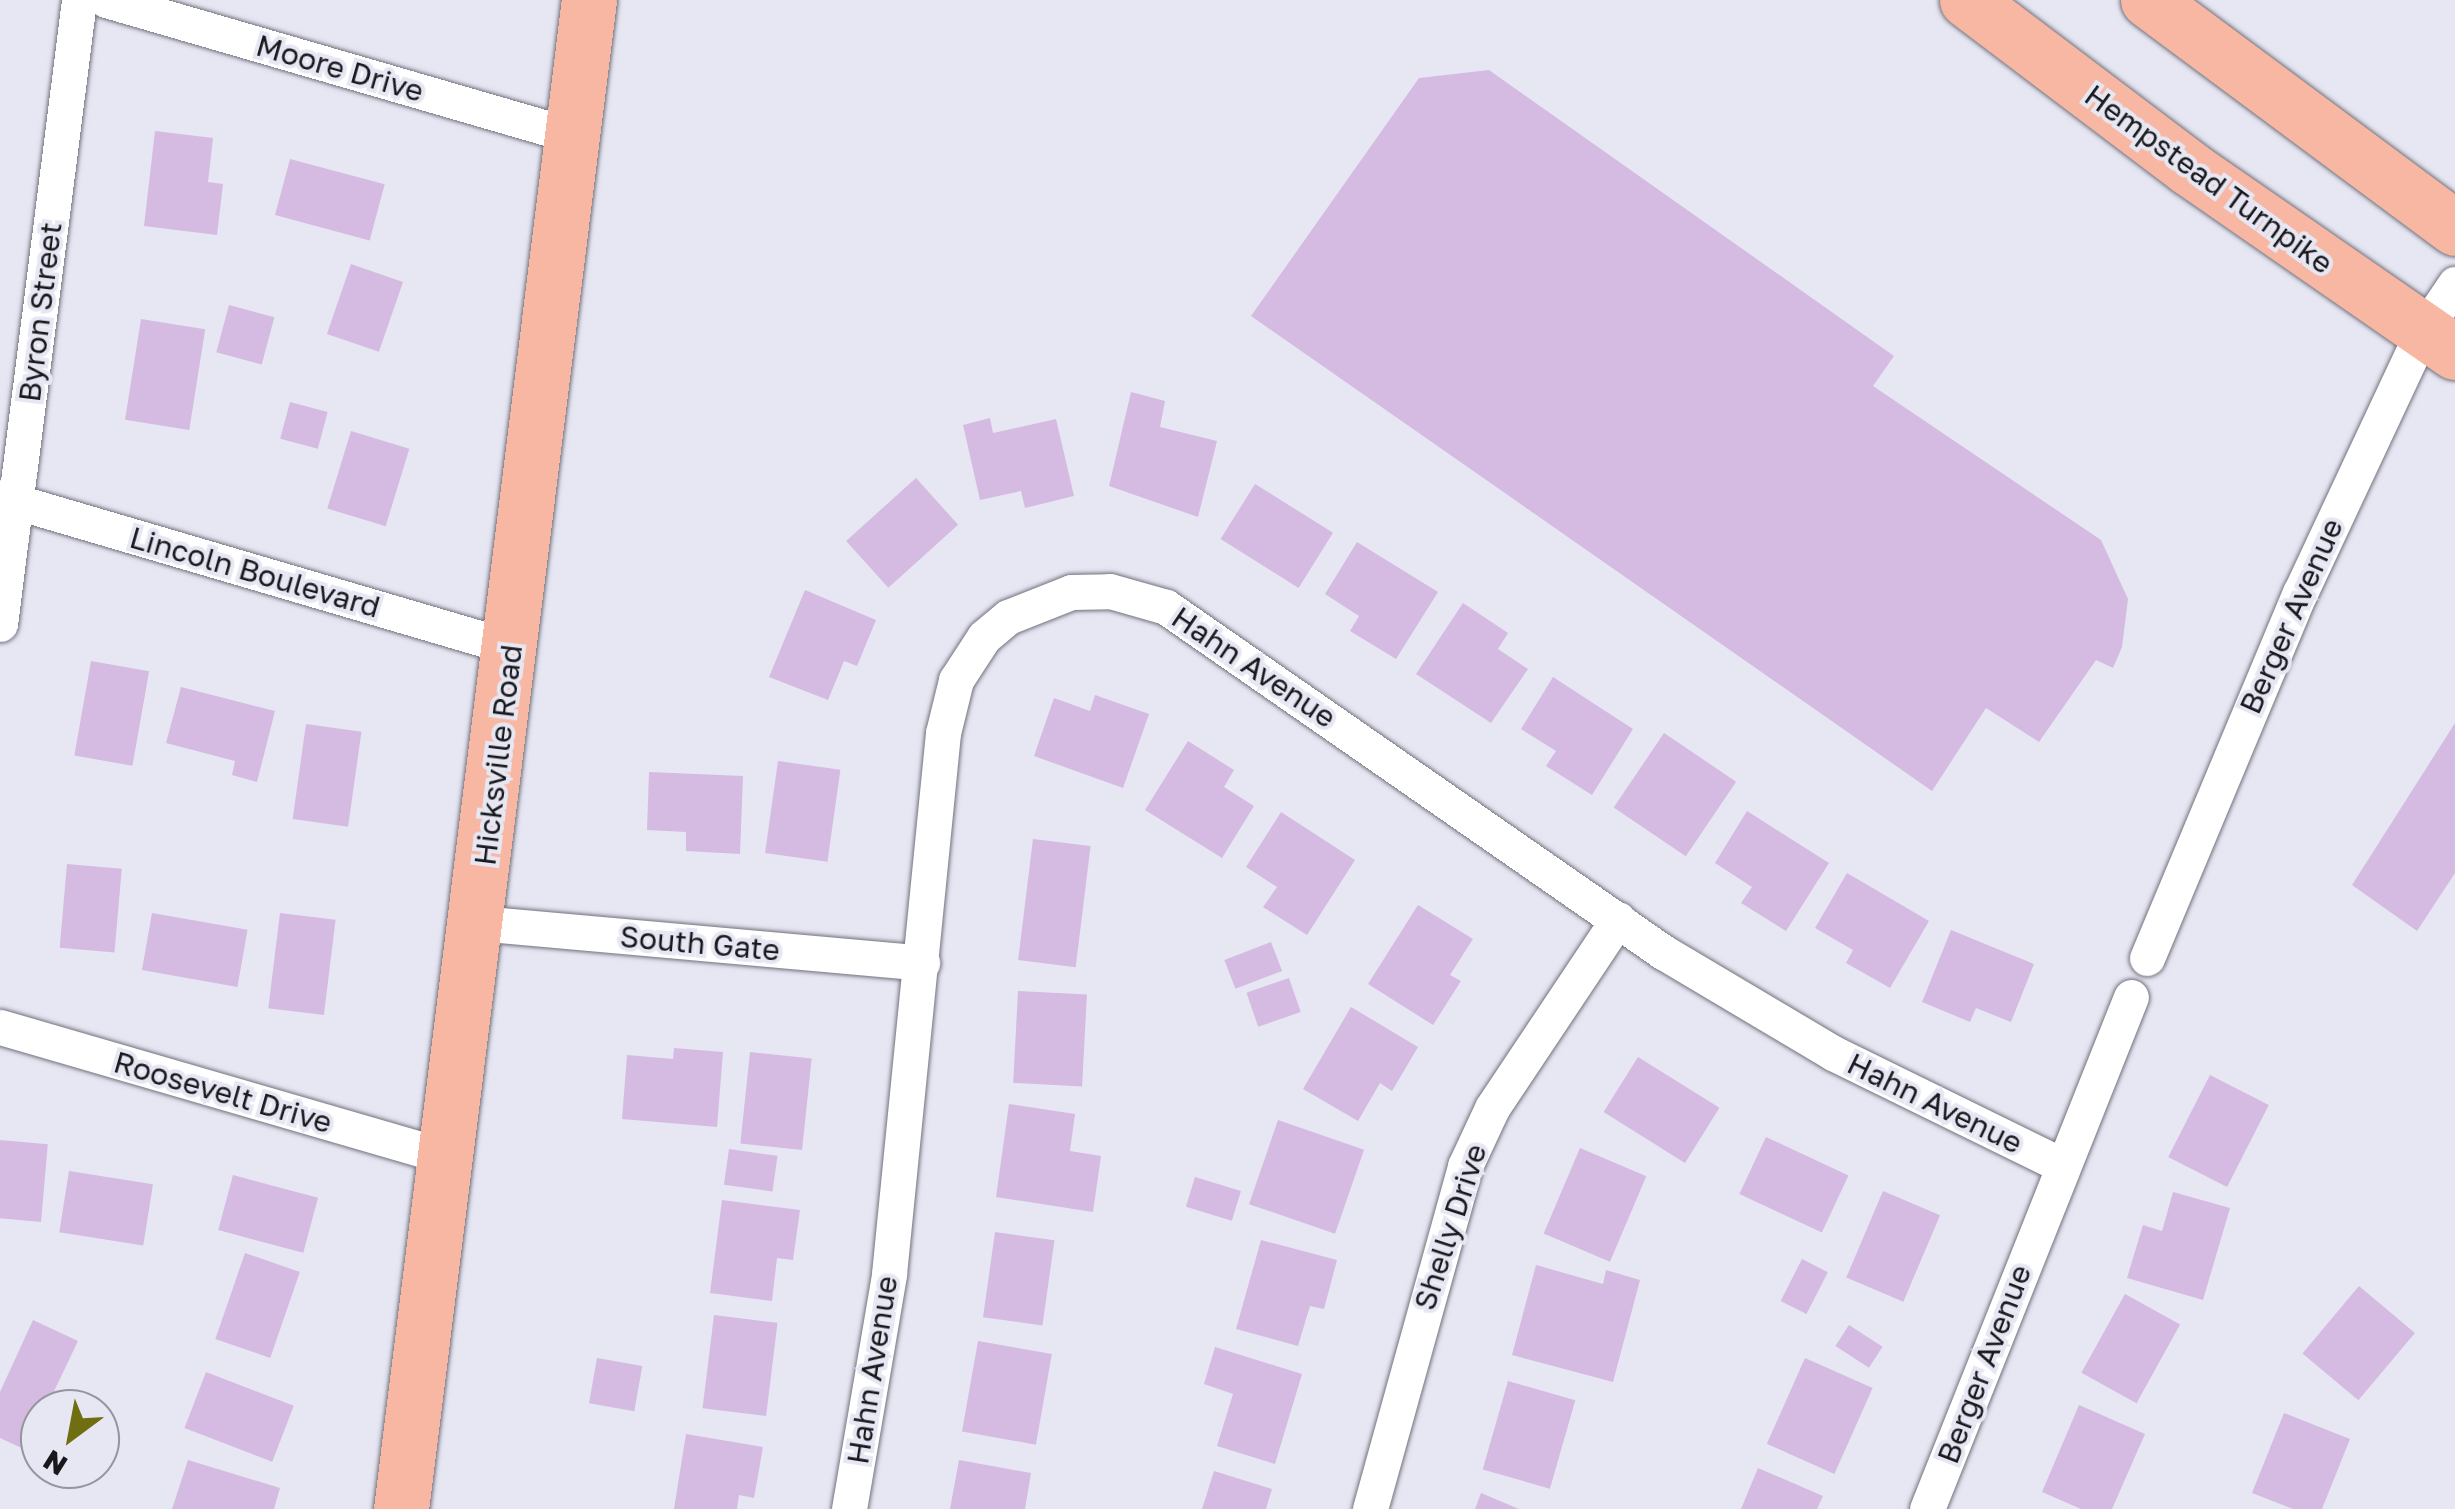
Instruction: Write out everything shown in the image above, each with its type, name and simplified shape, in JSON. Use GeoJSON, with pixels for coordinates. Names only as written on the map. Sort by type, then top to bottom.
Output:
{"type":"FeatureCollection","features":[{"type":"Feature","properties":{"kind":"main road","name":"Hicksville Road"},"geometry":{"type":"LineString","coordinates":[[401,1509],[478,923],[589,0]]}},
{"type":"Feature","properties":{"kind":"main road","name":"Hempstead Turnpike"},"geometry":{"type":"LineString","coordinates":[[1967,0],[2439,341]]}},
{"type":"Feature","properties":{"kind":"main road"},"geometry":{"type":"LineString","coordinates":[[2148,0],[2455,228]]}},
{"type":"Feature","properties":{"kind":"street","name":"Byron Street"},"geometry":{"type":"LineString","coordinates":[[0,624],[8,499],[79,0]]}},
{"type":"Feature","properties":{"kind":"street","name":"Moore Drive"},"geometry":{"type":"LineString","coordinates":[[106,0],[573,136]]}},
{"type":"Feature","properties":{"kind":"street","name":"Berger Avenue"},"geometry":{"type":"LineString","coordinates":[[2146,958],[2300,593],[2439,341],[2455,284]]}},
{"type":"Feature","properties":{"kind":"street","name":"Lincoln Boulevard"},"geometry":{"type":"LineString","coordinates":[[8,499],[510,647]]}},
{"type":"Feature","properties":{"kind":"street","name":"Hahn Avenue"},"geometry":{"type":"LineString","coordinates":[[849,1509],[889,1274],[956,680],[1008,617],[1070,592],[1110,591],[1166,607],[1618,918],[1833,1053],[2062,1165]]}},
{"type":"Feature","properties":{"kind":"street","name":"Shelly Drive"},"geometry":{"type":"LineString","coordinates":[[1370,1509],[1465,1166],[1492,1108],[1618,918]]}},
{"type":"Feature","properties":{"kind":"street","name":"South Gate"},"geometry":{"type":"LineString","coordinates":[[478,923],[922,963]]}},
{"type":"Feature","properties":{"kind":"street","name":"Berger Avenue"},"geometry":{"type":"LineString","coordinates":[[1927,1509],[2131,997]]}},
{"type":"Feature","properties":{"kind":"street","name":"Roosevelt Drive"},"geometry":{"type":"LineString","coordinates":[[0,1027],[447,1157]]}},
{"type":"Feature","properties":{"kind":"building"},"geometry":{"type":"Polygon","coordinates":[[[1489,70],[1894,356],[1873,386],[2101,540],[2128,599],[2122,647],[2113,668],[2096,660],[2039,742],[1986,708],[1932,791],[1251,316],[1419,78],[1489,70]]]}},
{"type":"Feature","properties":{"kind":"building"},"geometry":{"type":"Polygon","coordinates":[[[155,131],[213,138],[208,182],[223,184],[217,235],[144,226],[155,131]]]}},
{"type":"Feature","properties":{"kind":"building"},"geometry":{"type":"Polygon","coordinates":[[[290,159],[385,184],[370,240],[275,215],[290,159]]]}},
{"type":"Feature","properties":{"kind":"building"},"geometry":{"type":"Polygon","coordinates":[[[351,264],[403,282],[379,352],[327,334],[351,264]]]}},
{"type":"Feature","properties":{"kind":"building"},"geometry":{"type":"Polygon","coordinates":[[[229,305],[274,317],[262,364],[216,352],[229,305]]]}},
{"type":"Feature","properties":{"kind":"building"},"geometry":{"type":"Polygon","coordinates":[[[141,319],[205,329],[189,430],[125,420],[141,319]]]}},
{"type":"Feature","properties":{"kind":"building"},"geometry":{"type":"Polygon","coordinates":[[[1131,392],[1165,401],[1160,427],[1217,441],[1198,517],[1109,486],[1131,392]]]}},
{"type":"Feature","properties":{"kind":"building"},"geometry":{"type":"Polygon","coordinates":[[[290,402],[328,412],[318,449],[280,439],[290,402]]]}},
{"type":"Feature","properties":{"kind":"building"},"geometry":{"type":"Polygon","coordinates":[[[990,418],[993,433],[1056,419],[1074,496],[1025,508],[1021,491],[980,500],[963,425],[990,418]]]}},
{"type":"Feature","properties":{"kind":"building"},"geometry":{"type":"Polygon","coordinates":[[[351,431],[409,449],[386,526],[327,508],[351,431]]]}},
{"type":"Feature","properties":{"kind":"building"},"geometry":{"type":"Polygon","coordinates":[[[916,478],[958,525],[888,588],[846,541],[916,478]]]}},
{"type":"Feature","properties":{"kind":"building"},"geometry":{"type":"Polygon","coordinates":[[[1255,484],[1333,533],[1299,588],[1221,539],[1255,484]]]}},
{"type":"Feature","properties":{"kind":"building"},"geometry":{"type":"Polygon","coordinates":[[[1357,542],[1438,592],[1396,659],[1350,631],[1359,616],[1325,594],[1357,542]]]}},
{"type":"Feature","properties":{"kind":"building"},"geometry":{"type":"Polygon","coordinates":[[[805,590],[876,620],[857,666],[844,661],[828,700],[769,677],[805,590]]]}},
{"type":"Feature","properties":{"kind":"building"},"geometry":{"type":"Polygon","coordinates":[[[1463,603],[1508,633],[1498,649],[1528,669],[1491,723],[1416,674],[1463,603]]]}},
{"type":"Feature","properties":{"kind":"building"},"geometry":{"type":"Polygon","coordinates":[[[91,661],[149,671],[132,766],[74,756],[91,661]]]}},
{"type":"Feature","properties":{"kind":"building"},"geometry":{"type":"Polygon","coordinates":[[[1553,677],[1633,729],[1592,795],[1546,766],[1556,751],[1521,729],[1553,677]]]}},
{"type":"Feature","properties":{"kind":"building"},"geometry":{"type":"Polygon","coordinates":[[[181,687],[275,711],[257,782],[232,775],[235,761],[166,743],[181,687]]]}},
{"type":"Feature","properties":{"kind":"building"},"geometry":{"type":"Polygon","coordinates":[[[1095,695],[1149,714],[1123,788],[1034,756],[1054,698],[1090,711],[1095,695]]]}},
{"type":"Feature","properties":{"kind":"building"},"geometry":{"type":"Polygon","coordinates":[[[2455,723],[2455,873],[2417,931],[2352,885],[2455,723]]]}},
{"type":"Feature","properties":{"kind":"building"},"geometry":{"type":"Polygon","coordinates":[[[306,724],[361,732],[348,827],[293,819],[306,724]]]}},
{"type":"Feature","properties":{"kind":"building"},"geometry":{"type":"Polygon","coordinates":[[[1664,733],[1736,782],[1686,856],[1614,808],[1664,733]]]}},
{"type":"Feature","properties":{"kind":"building"},"geometry":{"type":"Polygon","coordinates":[[[1188,741],[1234,770],[1224,787],[1254,806],[1222,858],[1145,810],[1188,741]]]}},
{"type":"Feature","properties":{"kind":"building"},"geometry":{"type":"Polygon","coordinates":[[[778,761],[840,770],[827,862],[765,853],[778,761]]]}},
{"type":"Feature","properties":{"kind":"building"},"geometry":{"type":"Polygon","coordinates":[[[649,772],[743,776],[740,854],[686,851],[686,832],[647,830],[649,772]]]}},
{"type":"Feature","properties":{"kind":"building"},"geometry":{"type":"Polygon","coordinates":[[[1747,811],[1829,863],[1786,931],[1741,903],[1752,887],[1715,863],[1747,811]]]}},
{"type":"Feature","properties":{"kind":"building"},"geometry":{"type":"Polygon","coordinates":[[[1281,812],[1355,860],[1307,935],[1263,907],[1277,887],[1246,867],[1281,812]]]}},
{"type":"Feature","properties":{"kind":"building"},"geometry":{"type":"Polygon","coordinates":[[[1033,839],[1091,846],[1076,967],[1018,960],[1033,839]]]}},
{"type":"Feature","properties":{"kind":"building"},"geometry":{"type":"Polygon","coordinates":[[[67,864],[122,869],[114,952],[60,948],[67,864]]]}},
{"type":"Feature","properties":{"kind":"building"},"geometry":{"type":"Polygon","coordinates":[[[1847,873],[1929,921],[1890,988],[1846,963],[1853,950],[1815,928],[1847,873]]]}},
{"type":"Feature","properties":{"kind":"building"},"geometry":{"type":"Polygon","coordinates":[[[1418,905],[1473,939],[1450,975],[1461,981],[1433,1025],[1368,984],[1418,905]]]}},
{"type":"Feature","properties":{"kind":"building"},"geometry":{"type":"Polygon","coordinates":[[[152,913],[248,930],[237,987],[142,970],[152,913]]]}},
{"type":"Feature","properties":{"kind":"building"},"geometry":{"type":"Polygon","coordinates":[[[280,913],[336,920],[324,1015],[268,1008],[280,913]]]}},
{"type":"Feature","properties":{"kind":"building"},"geometry":{"type":"Polygon","coordinates":[[[1951,930],[2034,964],[2011,1022],[1976,1008],[1970,1022],[1922,1002],[1951,930]]]}},
{"type":"Feature","properties":{"kind":"building"},"geometry":{"type":"Polygon","coordinates":[[[1271,942],[1282,971],[1235,989],[1224,960],[1271,942]]]}},
{"type":"Feature","properties":{"kind":"building"},"geometry":{"type":"Polygon","coordinates":[[[1289,978],[1301,1012],[1258,1027],[1246,993],[1289,978]]]}},
{"type":"Feature","properties":{"kind":"building"},"geometry":{"type":"Polygon","coordinates":[[[1018,991],[1087,995],[1082,1086],[1013,1083],[1018,991]]]}},
{"type":"Feature","properties":{"kind":"building"},"geometry":{"type":"Polygon","coordinates":[[[1351,1007],[1418,1047],[1392,1091],[1380,1083],[1358,1121],[1303,1089],[1351,1007]]]}},
{"type":"Feature","properties":{"kind":"building"},"geometry":{"type":"Polygon","coordinates":[[[674,1048],[723,1052],[717,1127],[622,1119],[627,1055],[673,1059],[674,1048]]]}},
{"type":"Feature","properties":{"kind":"building"},"geometry":{"type":"Polygon","coordinates":[[[750,1052],[812,1058],[802,1150],[740,1143],[750,1052]]]}},
{"type":"Feature","properties":{"kind":"building"},"geometry":{"type":"Polygon","coordinates":[[[1638,1057],[1719,1108],[1685,1163],[1604,1112],[1638,1057]]]}},
{"type":"Feature","properties":{"kind":"building"},"geometry":{"type":"Polygon","coordinates":[[[2210,1075],[2269,1105],[2227,1187],[2168,1157],[2210,1075]]]}},
{"type":"Feature","properties":{"kind":"building"},"geometry":{"type":"Polygon","coordinates":[[[1009,1104],[1075,1114],[1070,1151],[1101,1156],[1093,1212],[996,1197],[1009,1104]]]}},
{"type":"Feature","properties":{"kind":"building"},"geometry":{"type":"Polygon","coordinates":[[[1278,1120],[1364,1150],[1335,1234],[1249,1204],[1278,1120]]]}},
{"type":"Feature","properties":{"kind":"building"},"geometry":{"type":"Polygon","coordinates":[[[1766,1137],[1848,1175],[1822,1233],[1739,1194],[1766,1137]]]}},
{"type":"Feature","properties":{"kind":"building"},"geometry":{"type":"Polygon","coordinates":[[[0,1140],[48,1144],[41,1222],[0,1218],[0,1140]]]}},
{"type":"Feature","properties":{"kind":"building"},"geometry":{"type":"Polygon","coordinates":[[[1580,1148],[1646,1176],[1610,1262],[1544,1234],[1580,1148]]]}},
{"type":"Feature","properties":{"kind":"building"},"geometry":{"type":"Polygon","coordinates":[[[729,1149],[778,1156],[773,1191],[724,1185],[729,1149]]]}},
{"type":"Feature","properties":{"kind":"building"},"geometry":{"type":"Polygon","coordinates":[[[69,1171],[153,1184],[143,1246],[59,1232],[69,1171]]]}},
{"type":"Feature","properties":{"kind":"building"},"geometry":{"type":"Polygon","coordinates":[[[233,1175],[318,1198],[303,1253],[218,1230],[233,1175]]]}},
{"type":"Feature","properties":{"kind":"building"},"geometry":{"type":"Polygon","coordinates":[[[1195,1177],[1241,1191],[1232,1221],[1186,1207],[1195,1177]]]}},
{"type":"Feature","properties":{"kind":"building"},"geometry":{"type":"Polygon","coordinates":[[[1883,1191],[1940,1215],[1903,1302],[1846,1278],[1883,1191]]]}},
{"type":"Feature","properties":{"kind":"building"},"geometry":{"type":"Polygon","coordinates":[[[2173,1192],[2230,1208],[2203,1300],[2127,1278],[2143,1225],[2162,1231],[2173,1192]]]}},
{"type":"Feature","properties":{"kind":"building"},"geometry":{"type":"Polygon","coordinates":[[[722,1200],[800,1210],[793,1260],[777,1258],[772,1301],[710,1293],[722,1200]]]}},
{"type":"Feature","properties":{"kind":"building"},"geometry":{"type":"Polygon","coordinates":[[[995,1232],[1054,1240],[1042,1326],[983,1317],[995,1232]]]}},
{"type":"Feature","properties":{"kind":"building"},"geometry":{"type":"Polygon","coordinates":[[[1261,1240],[1337,1260],[1324,1309],[1310,1306],[1298,1346],[1236,1329],[1261,1240]]]}},
{"type":"Feature","properties":{"kind":"building"},"geometry":{"type":"Polygon","coordinates":[[[245,1253],[300,1272],[270,1358],[215,1339],[245,1253]]]}},
{"type":"Feature","properties":{"kind":"building"},"geometry":{"type":"Polygon","coordinates":[[[1802,1259],[1828,1272],[1807,1314],[1781,1301],[1802,1259]]]}},
{"type":"Feature","properties":{"kind":"building"},"geometry":{"type":"Polygon","coordinates":[[[1536,1265],[1603,1284],[1606,1270],[1640,1280],[1613,1382],[1512,1355],[1536,1265]]]}},
{"type":"Feature","properties":{"kind":"building"},"geometry":{"type":"Polygon","coordinates":[[[2359,1286],[2415,1333],[2358,1400],[2302,1353],[2359,1286]]]}},
{"type":"Feature","properties":{"kind":"building"},"geometry":{"type":"Polygon","coordinates":[[[2125,1294],[2180,1325],[2136,1403],[2081,1373],[2125,1294]]]}},
{"type":"Feature","properties":{"kind":"building"},"geometry":{"type":"Polygon","coordinates":[[[714,1315],[778,1323],[766,1416],[703,1408],[714,1315]]]}},
{"type":"Feature","properties":{"kind":"building"},"geometry":{"type":"Polygon","coordinates":[[[33,1320],[78,1341],[55,1389],[20,1389],[20,1447],[0,1438],[0,1392],[33,1320]]]}},
{"type":"Feature","properties":{"kind":"building"},"geometry":{"type":"Polygon","coordinates":[[[1849,1325],[1883,1347],[1869,1368],[1835,1346],[1849,1325]]]}},
{"type":"Feature","properties":{"kind":"building"},"geometry":{"type":"Polygon","coordinates":[[[978,1341],[1052,1354],[1036,1445],[962,1432],[978,1341]]]}},
{"type":"Feature","properties":{"kind":"building"},"geometry":{"type":"Polygon","coordinates":[[[1215,1347],[1302,1374],[1275,1464],[1217,1446],[1233,1394],[1204,1384],[1215,1347]]]}},
{"type":"Feature","properties":{"kind":"building"},"geometry":{"type":"Polygon","coordinates":[[[597,1358],[642,1366],[634,1411],[589,1403],[597,1358]]]}},
{"type":"Feature","properties":{"kind":"building"},"geometry":{"type":"Polygon","coordinates":[[[1805,1358],[1873,1388],[1834,1474],[1767,1444],[1805,1358]]]}},
{"type":"Feature","properties":{"kind":"building"},"geometry":{"type":"Polygon","coordinates":[[[206,1372],[294,1406],[272,1462],[184,1428],[206,1372]]]}},
{"type":"Feature","properties":{"kind":"building"},"geometry":{"type":"Polygon","coordinates":[[[1508,1381],[1575,1400],[1550,1489],[1483,1469],[1508,1381]]]}},
{"type":"Feature","properties":{"kind":"building"},"geometry":{"type":"Polygon","coordinates":[[[2079,1405],[2145,1434],[2112,1509],[2081,1509],[2042,1492],[2079,1405]]]}},
{"type":"Feature","properties":{"kind":"building"},"geometry":{"type":"Polygon","coordinates":[[[2284,1413],[2350,1439],[2322,1509],[2293,1509],[2252,1493],[2284,1413]]]}},
{"type":"Feature","properties":{"kind":"building"},"geometry":{"type":"Polygon","coordinates":[[[686,1434],[763,1447],[754,1498],[739,1495],[737,1509],[674,1509],[686,1434]]]}},
{"type":"Feature","properties":{"kind":"building"},"geometry":{"type":"Polygon","coordinates":[[[188,1460],[280,1488],[274,1509],[172,1509],[188,1460]]]}},
{"type":"Feature","properties":{"kind":"building"},"geometry":{"type":"Polygon","coordinates":[[[959,1460],[1031,1473],[1025,1509],[950,1509],[959,1460]]]}},
{"type":"Feature","properties":{"kind":"building"},"geometry":{"type":"Polygon","coordinates":[[[1758,1468],[1823,1496],[1817,1509],[1741,1509],[1758,1468]]]}},
{"type":"Feature","properties":{"kind":"building"},"geometry":{"type":"Polygon","coordinates":[[[1214,1471],[1272,1489],[1266,1509],[1202,1509],[1214,1471]]]}},
{"type":"Feature","properties":{"kind":"building"},"geometry":{"type":"Polygon","coordinates":[[[1481,1493],[1519,1509],[1475,1509],[1481,1493]]]}}]}
